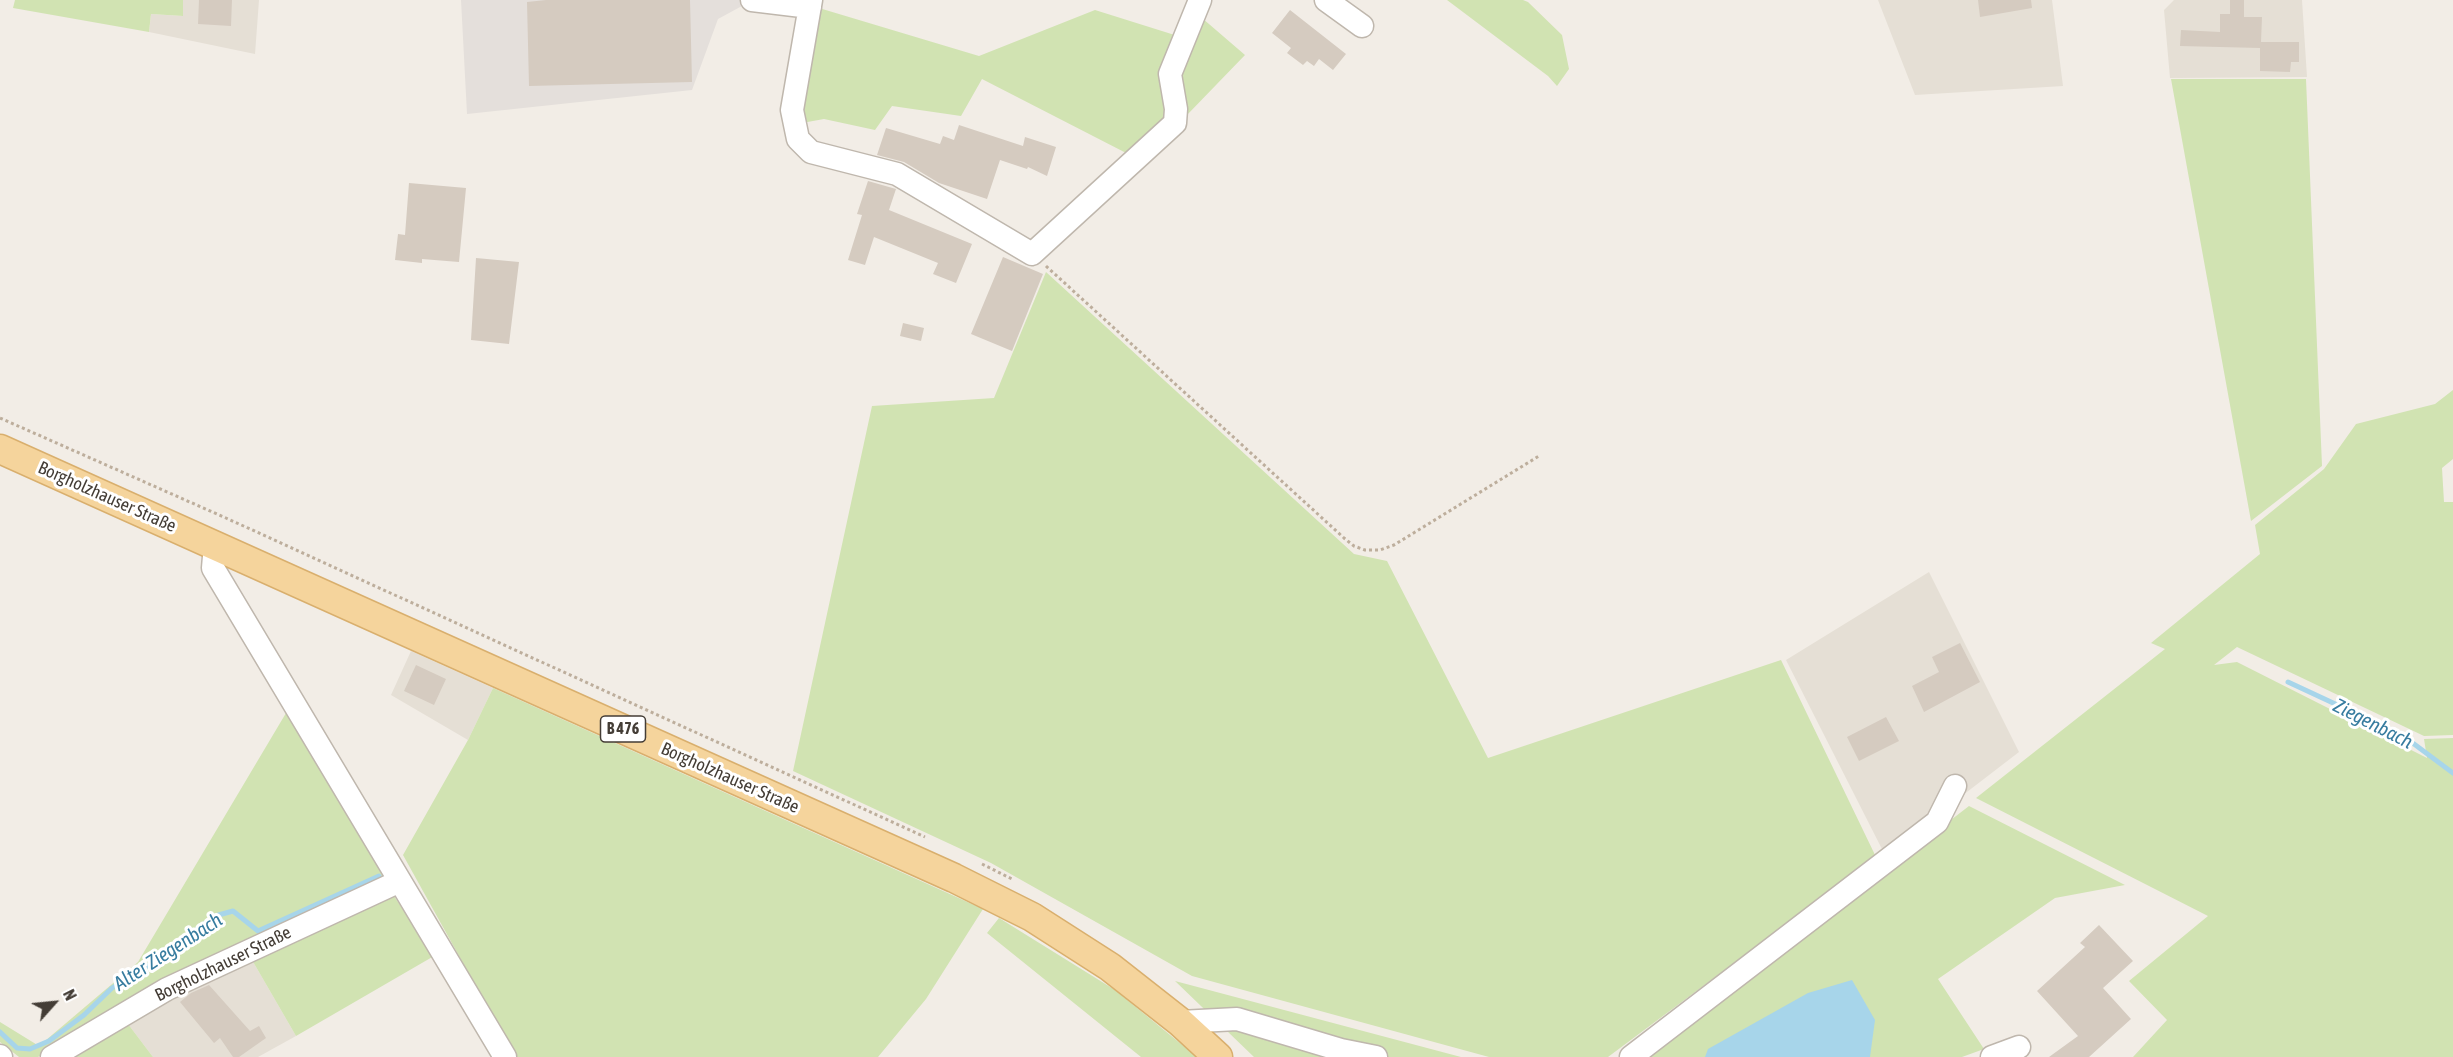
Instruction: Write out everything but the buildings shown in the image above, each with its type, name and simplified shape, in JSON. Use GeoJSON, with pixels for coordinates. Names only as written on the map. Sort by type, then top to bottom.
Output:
{"type":"FeatureCollection","features":[{"type":"Feature","properties":{"kind":"main road","name":"Borgholzhauser Straße"},"geometry":{"type":"LineString","coordinates":[[0,449],[954,878],[1032,917],[1110,968],[1180,1022],[1218,1057]]}},
{"type":"Feature","properties":{"kind":"street"},"geometry":{"type":"LineString","coordinates":[[752,0],[810,3],[792,110],[798,139],[811,152],[897,174],[1032,254],[1175,123],[1176,109],[1170,74],[1200,0]]}},
{"type":"Feature","properties":{"kind":"street"},"geometry":{"type":"LineString","coordinates":[[1326,0],[1362,26]]}},
{"type":"Feature","properties":{"kind":"street"},"geometry":{"type":"LineString","coordinates":[[215,545],[213,568],[506,1057]]}},
{"type":"Feature","properties":{"kind":"street"},"geometry":{"type":"LineString","coordinates":[[1631,1057],[1937,822],[1955,786]]}},
{"type":"Feature","properties":{"kind":"street","name":"Borgholzhauser Straße"},"geometry":{"type":"LineString","coordinates":[[52,1057],[166,989],[400,881]]}},
{"type":"Feature","properties":{"kind":"street"},"geometry":{"type":"LineString","coordinates":[[1180,1022],[1237,1019],[1341,1050],[1376,1057]]}},
{"type":"Feature","properties":{"kind":"street"},"geometry":{"type":"LineString","coordinates":[[1992,1057],[2019,1047]]}},
{"type":"Feature","properties":{"kind":"path"},"geometry":{"type":"LineString","coordinates":[[1032,254],[1354,546],[1365,550],[1380,550],[1394,545],[1539,456]]}},
{"type":"Feature","properties":{"kind":"shaded area"},"geometry":{"type":"Polygon","coordinates":[[[183,0],[259,0],[255,54],[149,32],[151,14],[182,16],[183,0]]]}},
{"type":"Feature","properties":{"kind":"shaded area"},"geometry":{"type":"Polygon","coordinates":[[[461,0],[753,0],[718,19],[692,90],[467,114],[461,0]]]}},
{"type":"Feature","properties":{"kind":"shaded area"},"geometry":{"type":"Polygon","coordinates":[[[1878,0],[2052,0],[2063,86],[1915,95],[1878,0]]]}},
{"type":"Feature","properties":{"kind":"shaded area"},"geometry":{"type":"Polygon","coordinates":[[[2174,0],[2302,0],[2307,77],[2170,78],[2164,10],[2174,0]]]}},
{"type":"Feature","properties":{"kind":"shaded area"},"geometry":{"type":"Polygon","coordinates":[[[1929,572],[2019,752],[1885,855],[1786,660],[1929,572]]]}},
{"type":"Feature","properties":{"kind":"shaded area"},"geometry":{"type":"Polygon","coordinates":[[[411,651],[493,688],[468,740],[391,695],[411,651]]]}},
{"type":"Feature","properties":{"kind":"shaded area"},"geometry":{"type":"Polygon","coordinates":[[[252,960],[296,1036],[258,1057],[153,1057],[125,1020],[252,960]]]}},
{"type":"Feature","properties":{"kind":"green space"},"geometry":{"type":"Polygon","coordinates":[[[15,0],[183,0],[183,16],[151,14],[149,32],[13,8],[15,0]]]}},
{"type":"Feature","properties":{"kind":"green space"},"geometry":{"type":"Polygon","coordinates":[[[1447,0],[1523,0],[1528,2],[1562,35],[1569,69],[1557,86],[1548,76],[1447,0]]]}},
{"type":"Feature","properties":{"kind":"green space"},"geometry":{"type":"Polygon","coordinates":[[[819,8],[979,56],[1095,10],[1181,37],[1165,123],[1130,155],[982,79],[961,116],[892,106],[875,130],[824,119],[802,123],[819,8]]]}},
{"type":"Feature","properties":{"kind":"green space"},"geometry":{"type":"Polygon","coordinates":[[[1202,18],[1245,55],[1187,115],[1178,71],[1202,18]]]}},
{"type":"Feature","properties":{"kind":"green space"},"geometry":{"type":"Polygon","coordinates":[[[2171,79],[2306,79],[2322,466],[2251,521],[2171,79]]]}},
{"type":"Feature","properties":{"kind":"green space"},"geometry":{"type":"Polygon","coordinates":[[[1046,272],[1354,554],[1387,561],[1488,758],[1781,660],[1876,857],[1608,1057],[1489,1057],[1192,976],[991,863],[793,771],[872,406],[994,398],[1046,272]]]}},
{"type":"Feature","properties":{"kind":"green space"},"geometry":{"type":"Polygon","coordinates":[[[2453,390],[2453,459],[2442,468],[2444,502],[2453,502],[2453,735],[2424,736],[2237,647],[2214,665],[2237,662],[2427,758],[2424,739],[2453,738],[2453,1057],[2133,1057],[2167,1020],[2129,981],[2208,916],[1976,798],[2165,649],[2151,643],[2260,554],[2255,525],[2324,469],[2356,424],[2435,404],[2453,390]]]}},
{"type":"Feature","properties":{"kind":"green space"},"geometry":{"type":"Polygon","coordinates":[[[493,688],[983,909],[926,999],[878,1057],[515,1057],[403,855],[468,740],[493,688]]]}},
{"type":"Feature","properties":{"kind":"green space"},"geometry":{"type":"Polygon","coordinates":[[[289,708],[386,865],[385,882],[150,988],[38,1057],[19,1057],[0,1042],[0,1022],[39,1046],[138,962],[289,708]]]}},
{"type":"Feature","properties":{"kind":"green space"},"geometry":{"type":"Polygon","coordinates":[[[1969,806],[2125,885],[2055,898],[1938,979],[1984,1049],[1962,1057],[1644,1057],[1969,806]]]}},
{"type":"Feature","properties":{"kind":"green space"},"geometry":{"type":"Polygon","coordinates":[[[392,893],[434,956],[296,1036],[252,960],[392,893]]]}},
{"type":"Feature","properties":{"kind":"green space"},"geometry":{"type":"Polygon","coordinates":[[[999,918],[1115,990],[1197,1057],[1141,1057],[987,933],[999,918]]]}},
{"type":"Feature","properties":{"kind":"green space"},"geometry":{"type":"Polygon","coordinates":[[[1175,981],[1461,1057],[1254,1057],[1175,981]]]}},
{"type":"Feature","properties":{"kind":"green space"},"geometry":{"type":"Polygon","coordinates":[[[125,1020],[153,1057],[68,1057],[125,1020]]]}},
{"type":"Feature","properties":{"kind":"water"},"geometry":{"type":"Polygon","coordinates":[[[1852,980],[1875,1020],[1870,1057],[1705,1057],[1708,1049],[1808,993],[1852,980]]]}},
{"type":"Feature","properties":{"kind":"waterway","name":"Ziegenbach"},"geometry":{"type":"LineString","coordinates":[[2288,682],[2402,735],[2453,773]]}},
{"type":"Feature","properties":{"kind":"waterway","name":"Alter Ziegenbach"},"geometry":{"type":"LineString","coordinates":[[0,1032],[17,1048],[30,1049],[49,1041],[84,1015],[112,988],[149,965],[215,916],[233,911],[258,931],[379,876]]}}]}
